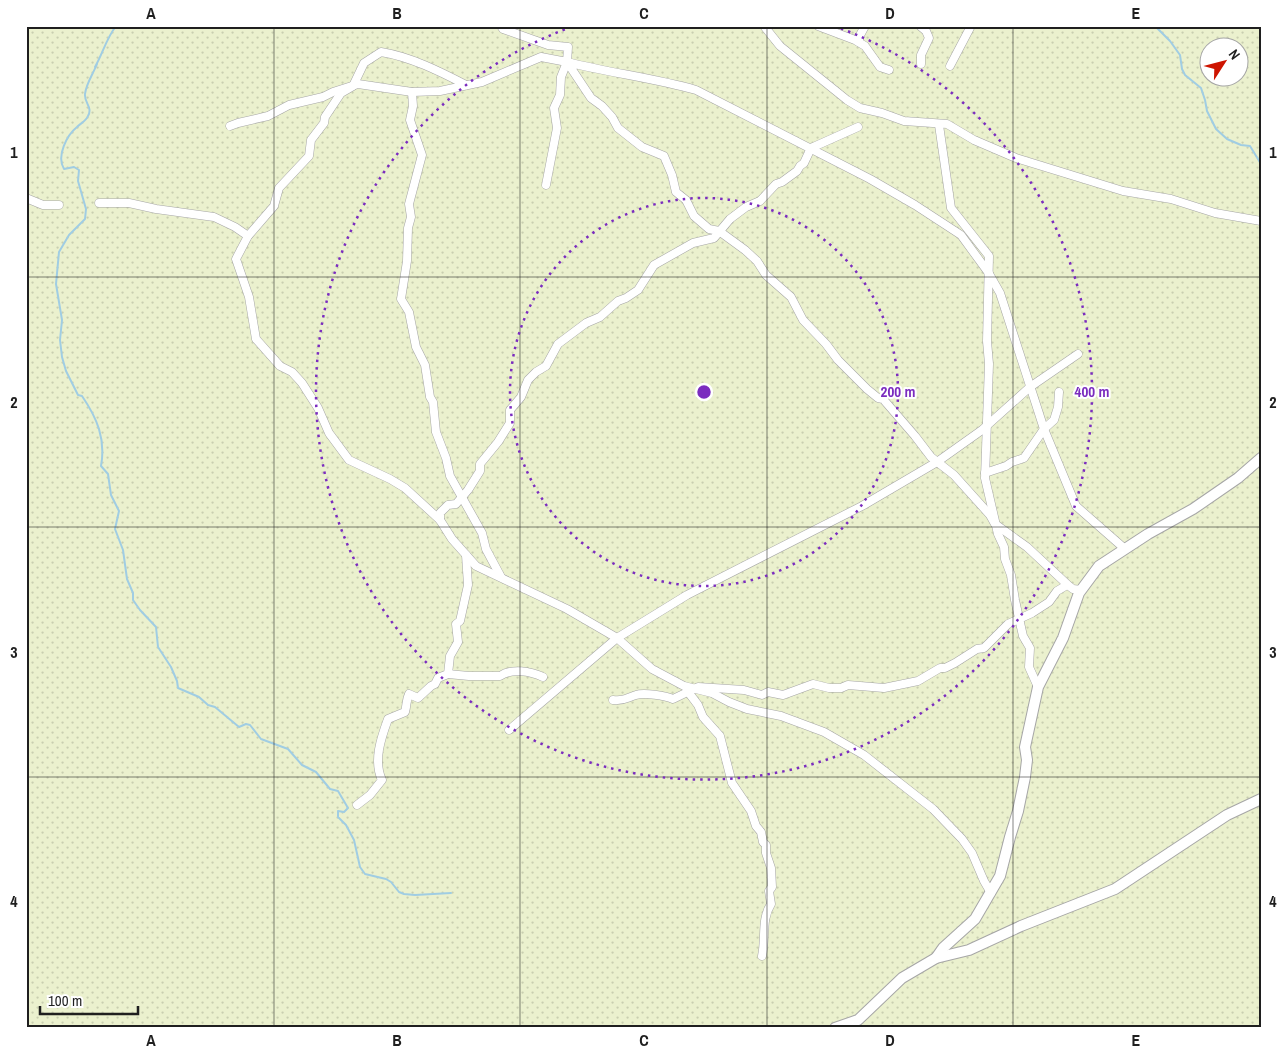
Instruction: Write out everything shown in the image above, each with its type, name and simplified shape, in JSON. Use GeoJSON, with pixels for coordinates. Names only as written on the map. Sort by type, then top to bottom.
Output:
{"type":"FeatureCollection","features":[{"type":"Feature","properties":{"kind":"street"},"geometry":{"type":"LineString","coordinates":[[501,26],[503,29],[548,45],[568,47],[567,62],[561,77],[560,95],[554,108],[557,128],[546,185]]}},
{"type":"Feature","properties":{"kind":"street"},"geometry":{"type":"LineString","coordinates":[[764,26],[780,46],[846,100],[860,108],[882,113],[904,122],[947,124],[974,140],[1016,158],[1123,191],[1163,198],[1215,213],[1261,221]]}},
{"type":"Feature","properties":{"kind":"street"},"geometry":{"type":"LineString","coordinates":[[818,26],[859,42],[865,46],[880,68],[889,70]]}},
{"type":"Feature","properties":{"kind":"street"},"geometry":{"type":"LineString","coordinates":[[859,42],[859,37],[865,26]]}},
{"type":"Feature","properties":{"kind":"street"},"geometry":{"type":"LineString","coordinates":[[920,26],[926,31],[929,38],[921,55],[921,64]]}},
{"type":"Feature","properties":{"kind":"street"},"geometry":{"type":"LineString","coordinates":[[950,66],[971,26]]}},
{"type":"Feature","properties":{"kind":"street"},"geometry":{"type":"LineString","coordinates":[[466,85],[441,72],[399,55],[381,52],[364,63],[353,86],[341,93],[311,140],[309,156],[279,188],[274,206],[248,236],[236,259],[249,297],[256,339],[280,366],[292,372],[302,383],[318,408],[329,433],[349,460],[390,478],[405,488],[440,520],[452,539],[476,566],[567,610],[617,638],[648,666],[691,691],[703,717],[720,736],[732,783],[752,811],[756,826],[762,832],[763,842],[766,845],[766,853],[771,868],[772,887],[769,891],[771,904],[767,911],[764,929],[765,944],[762,956]]}},
{"type":"Feature","properties":{"kind":"street"},"geometry":{"type":"LineString","coordinates":[[230,126],[268,116],[289,105],[323,98],[333,92],[353,86],[364,85],[412,92],[440,91],[482,82],[541,58],[669,82],[696,90],[870,179],[961,235],[988,272],[1000,294],[1044,429],[1076,506],[1125,549]]}},
{"type":"Feature","properties":{"kind":"street"},"geometry":{"type":"LineString","coordinates":[[567,62],[591,98],[607,112],[618,128],[642,147],[664,156],[672,175],[676,192],[686,200],[694,216],[709,228],[719,231],[746,250],[757,261],[766,275],[792,297],[803,320],[857,380],[878,398],[883,399],[931,457],[954,475],[996,524],[1027,547],[1067,585],[1073,589],[1081,590]]}},
{"type":"Feature","properties":{"kind":"street"},"geometry":{"type":"LineString","coordinates":[[412,92],[413,106],[410,120],[422,156],[409,204],[411,217],[408,228],[407,261],[401,299],[409,312],[416,347],[425,365],[430,397],[433,402],[436,432],[453,484],[462,496],[482,533],[486,549],[502,579]]}},
{"type":"Feature","properties":{"kind":"street"},"geometry":{"type":"LineString","coordinates":[[938,124],[950,208],[989,256],[989,364],[985,473],[998,534],[1004,547],[1005,559],[1011,575],[1023,636],[1030,648],[1029,666],[1038,688]]}},
{"type":"Feature","properties":{"kind":"street"},"geometry":{"type":"LineString","coordinates":[[440,520],[440,512],[444,508],[456,504],[468,490],[480,471],[480,464],[510,424],[510,410],[521,397],[528,380],[546,366],[558,344],[586,324],[600,317],[618,301],[638,290],[654,265],[693,242],[714,238],[730,219],[746,207],[760,201],[776,184],[797,171],[804,163],[811,148],[858,127]]}},
{"type":"Feature","properties":{"kind":"street"},"geometry":{"type":"LineString","coordinates":[[26,198],[43,206],[58,205]]}},
{"type":"Feature","properties":{"kind":"street"},"geometry":{"type":"LineString","coordinates":[[99,203],[129,203],[156,209],[214,217],[235,227],[248,236]]}},
{"type":"Feature","properties":{"kind":"street"},"geometry":{"type":"LineString","coordinates":[[509,730],[617,638],[687,595],[862,506],[937,462],[987,426],[1030,387],[1078,354]]}},
{"type":"Feature","properties":{"kind":"street"},"geometry":{"type":"LineString","coordinates":[[985,473],[1024,458],[1044,429],[1054,420],[1058,407],[1059,392]]}},
{"type":"Feature","properties":{"kind":"street"},"geometry":{"type":"LineString","coordinates":[[936,958],[943,948],[975,919],[1000,876],[1018,811],[1025,777],[1026,746],[1038,688],[1063,638],[1081,590],[1099,566],[1148,534],[1193,509],[1238,478],[1261,458]]}},
{"type":"Feature","properties":{"kind":"street"},"geometry":{"type":"LineString","coordinates":[[448,674],[450,656],[458,642],[456,624],[460,621],[468,585],[466,555]]}},
{"type":"Feature","properties":{"kind":"street"},"geometry":{"type":"LineString","coordinates":[[613,700],[623,701],[641,694],[667,696],[673,699],[691,691],[744,690],[762,695],[768,692],[783,695],[813,684],[829,688],[841,688],[848,685],[884,688],[918,681],[940,668],[950,666],[976,649],[984,648],[1008,624],[1032,613],[1049,602],[1057,591],[1067,585]]}},
{"type":"Feature","properties":{"kind":"street"},"geometry":{"type":"LineString","coordinates":[[357,806],[370,795],[382,780],[378,772],[378,754],[382,733],[388,719],[405,712],[409,694],[418,698],[436,684],[438,678],[448,674],[500,676],[503,673],[515,671],[531,672],[542,676]]}},
{"type":"Feature","properties":{"kind":"street"},"geometry":{"type":"LineString","coordinates":[[691,691],[712,693],[747,709],[781,716],[824,732],[864,755],[933,809],[962,839],[972,853],[991,893]]}},
{"type":"Feature","properties":{"kind":"street"},"geometry":{"type":"LineString","coordinates":[[835,1028],[857,1024],[902,978],[936,958],[969,950],[1021,926],[1115,889],[1227,815],[1261,799]]}},
{"type":"Feature","properties":{"kind":"green space"},"geometry":{"type":"Polygon","coordinates":[[[26,26],[1261,26],[1261,1028],[26,1028],[26,26]]]}},
{"type":"Feature","properties":{"kind":"waterway"},"geometry":{"type":"LineString","coordinates":[[116,26],[107,41],[87,86],[85,97],[90,110],[88,116],[66,140],[62,152],[61,158],[64,169],[74,167],[79,170],[78,181],[86,209],[85,219],[69,235],[59,252],[56,284],[62,320],[60,340],[62,357],[66,371],[78,395],[82,396],[87,404],[99,429],[102,447],[101,466],[108,474],[111,495],[119,511],[115,529],[123,550],[127,579],[133,593],[133,600],[156,627],[158,647],[171,667],[178,688],[199,697],[208,705],[215,707],[239,727],[246,724],[250,725],[261,739],[288,749],[302,765],[316,772],[330,789],[338,791],[348,808],[344,812],[338,811],[338,817],[346,825],[354,840],[360,867],[365,874],[386,879],[399,892],[404,894],[451,893]]}},
{"type":"Feature","properties":{"kind":"waterway"},"geometry":{"type":"LineString","coordinates":[[1155,26],[1170,41],[1180,55],[1185,75],[1201,88],[1207,111],[1216,129],[1227,139],[1241,145],[1250,146],[1261,164]]}}]}
